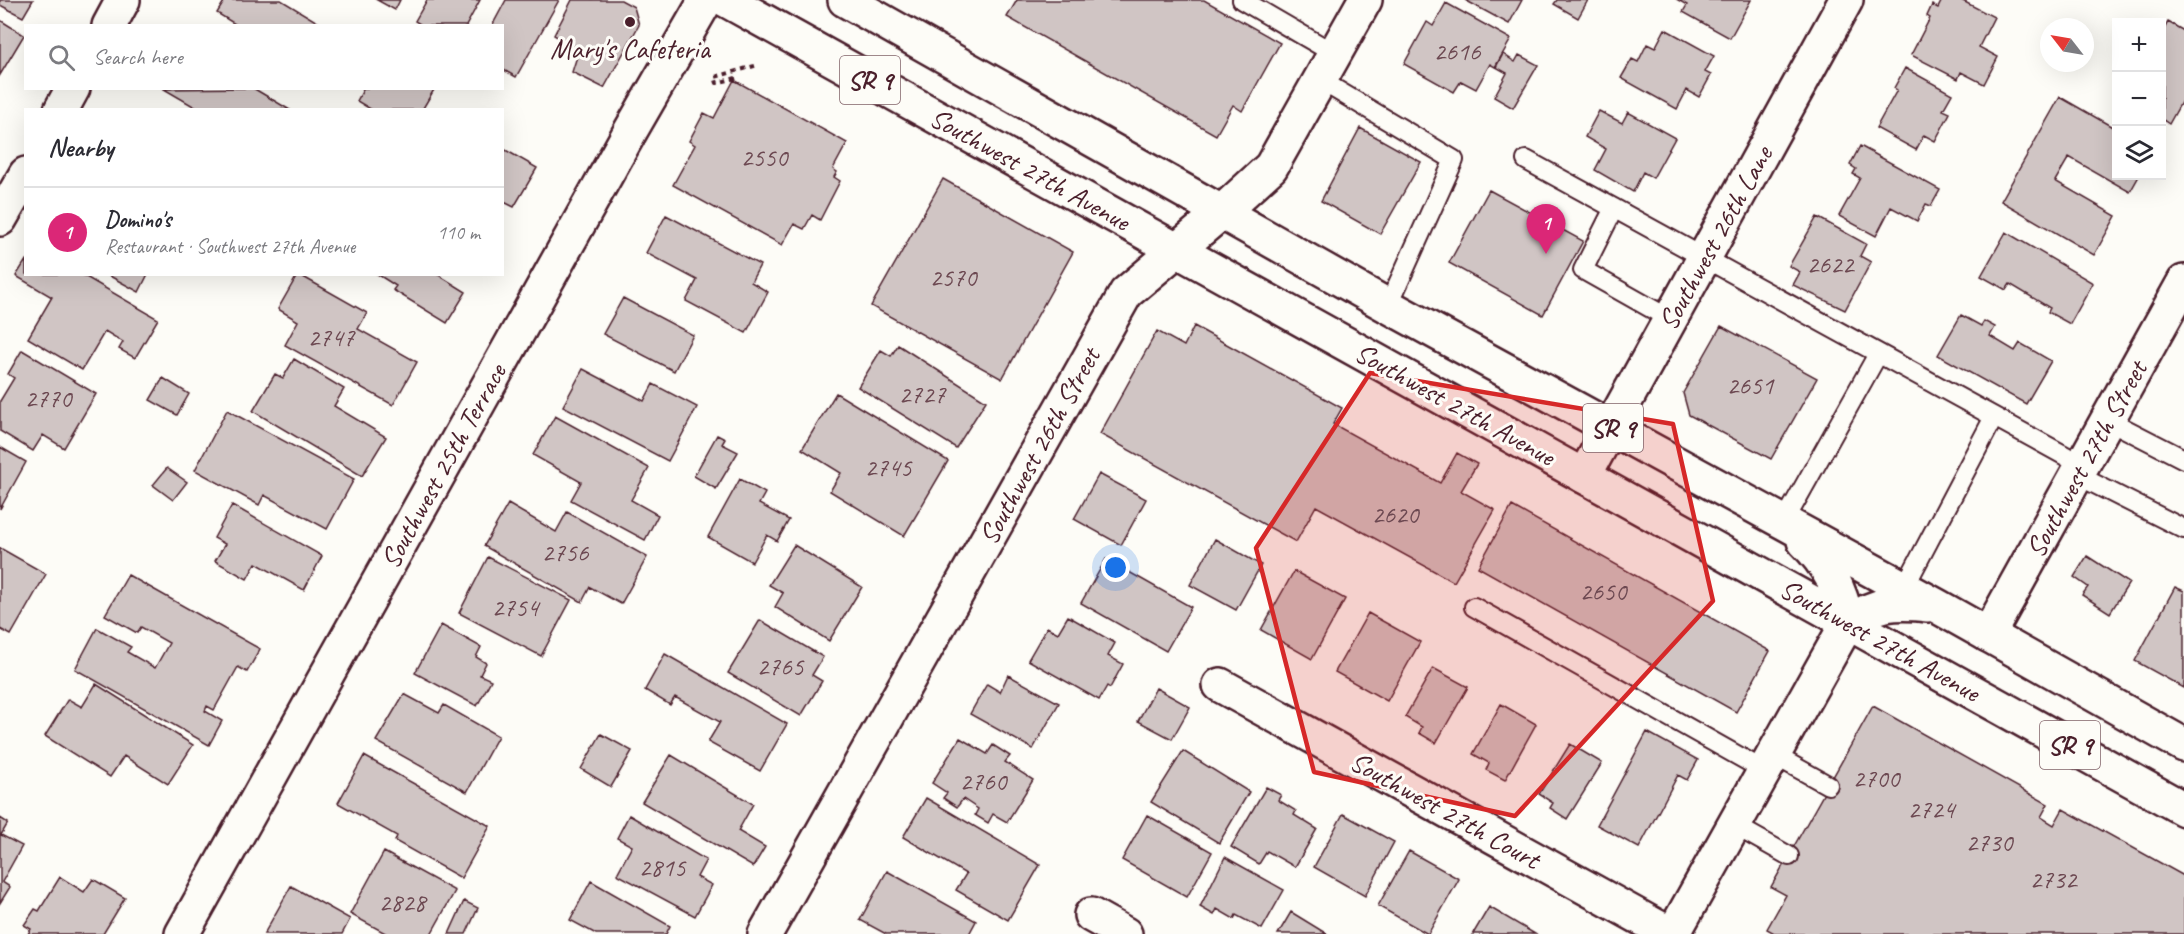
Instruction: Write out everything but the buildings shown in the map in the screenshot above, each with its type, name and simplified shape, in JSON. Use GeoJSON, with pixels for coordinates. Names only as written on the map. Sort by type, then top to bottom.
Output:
{"type":"FeatureCollection","features":[{"type":"Feature","properties":{"kind":"main road"},"geometry":{"type":"LineString","coordinates":[[110,24],[123,0]]}},
{"type":"Feature","properties":{"kind":"main road","name":"Southwest 25th Terrace"},"geometry":{"type":"LineString","coordinates":[[182,934],[625,140],[706,0]]}},
{"type":"Feature","properties":{"kind":"main road","name":"Southwest 27th Avenue"},"geometry":{"type":"LineString","coordinates":[[726,0],[2184,809]]}},
{"type":"Feature","properties":{"kind":"main road","name":"Southwest 27th Avenue"},"geometry":{"type":"LineString","coordinates":[[845,0],[1388,306],[1937,606],[2184,745]]}},
{"type":"Feature","properties":{"kind":"main road","name":"Southwest 26th Street"},"geometry":{"type":"LineString","coordinates":[[765,934],[1126,292],[1223,211],[1271,166],[1365,0]]}},
{"type":"Feature","properties":{"kind":"main road","name":"Southwest 26th Lane"},"geometry":{"type":"LineString","coordinates":[[1584,476],[1846,0]]}},
{"type":"Feature","properties":{"kind":"main road"},"geometry":{"type":"LineString","coordinates":[[63,108],[72,90]]}},
{"type":"Feature","properties":{"kind":"main road"},"geometry":{"type":"LineString","coordinates":[[0,219],[24,177]]}},
{"type":"Feature","properties":{"kind":"main road","name":"Southwest 27th Street"},"geometry":{"type":"LineString","coordinates":[[1988,635],[2184,282]]}},
{"type":"Feature","properties":{"kind":"main road"},"geometry":{"type":"LineString","coordinates":[[1784,522],[1818,555],[1834,577],[1848,622]]}},
{"type":"Feature","properties":{"kind":"main road"},"geometry":{"type":"LineString","coordinates":[[1671,934],[1848,622],[1883,604],[1905,602],[1937,606]]}},
{"type":"Feature","properties":{"kind":"main road","name":"Southwest 27th Court"},"geometry":{"type":"LineString","coordinates":[[1220,685],[1671,934]]}},
{"type":"Feature","properties":{"kind":"main road"},"geometry":{"type":"LineString","coordinates":[[1091,915],[1125,934]]}},
{"type":"Feature","properties":{"kind":"lane"},"geometry":{"type":"LineString","coordinates":[[1242,0],[1454,160],[1388,306]]}},
{"type":"Feature","properties":{"kind":"lane"},"geometry":{"type":"LineString","coordinates":[[1526,160],[1994,417],[2080,470],[2184,529]]}},
{"type":"Feature","properties":{"kind":"lane"},"geometry":{"type":"LineString","coordinates":[[1614,208],[1583,270],[1670,319]]}},
{"type":"Feature","properties":{"kind":"lane"},"geometry":{"type":"LineString","coordinates":[[1784,522],[1878,354]]}},
{"type":"Feature","properties":{"kind":"lane"},"geometry":{"type":"LineString","coordinates":[[1904,588],[1994,417]]}},
{"type":"Feature","properties":{"kind":"lane"},"geometry":{"type":"LineString","coordinates":[[2108,420],[2184,459]]}},
{"type":"Feature","properties":{"kind":"lane"},"geometry":{"type":"LineString","coordinates":[[1474,607],[1769,763],[1828,785]]}},
{"type":"Feature","properties":{"kind":"lane"},"geometry":{"type":"LineString","coordinates":[[1734,825],[1789,856]]}},
{"type":"Feature","properties":{"kind":"path"},"geometry":{"type":"LineString","coordinates":[[736,78],[717,83],[715,77],[758,65]]}},
{"type":"Feature","properties":{"kind":"highlighted area"},"geometry":{"type":"Polygon","coordinates":[[[1370,373],[1673,424],[1713,601],[1515,816],[1314,772],[1256,548],[1370,373]]]}},
{"type":"Feature","properties":{"kind":"place","name":"Mary's Cafeteria"},"geometry":{"type":"Point","coordinates":[630,22]}},
{"type":"Feature","properties":{"kind":"place","name":"Domino's"},"geometry":{"type":"Point","coordinates":[1546,254]}}]}
